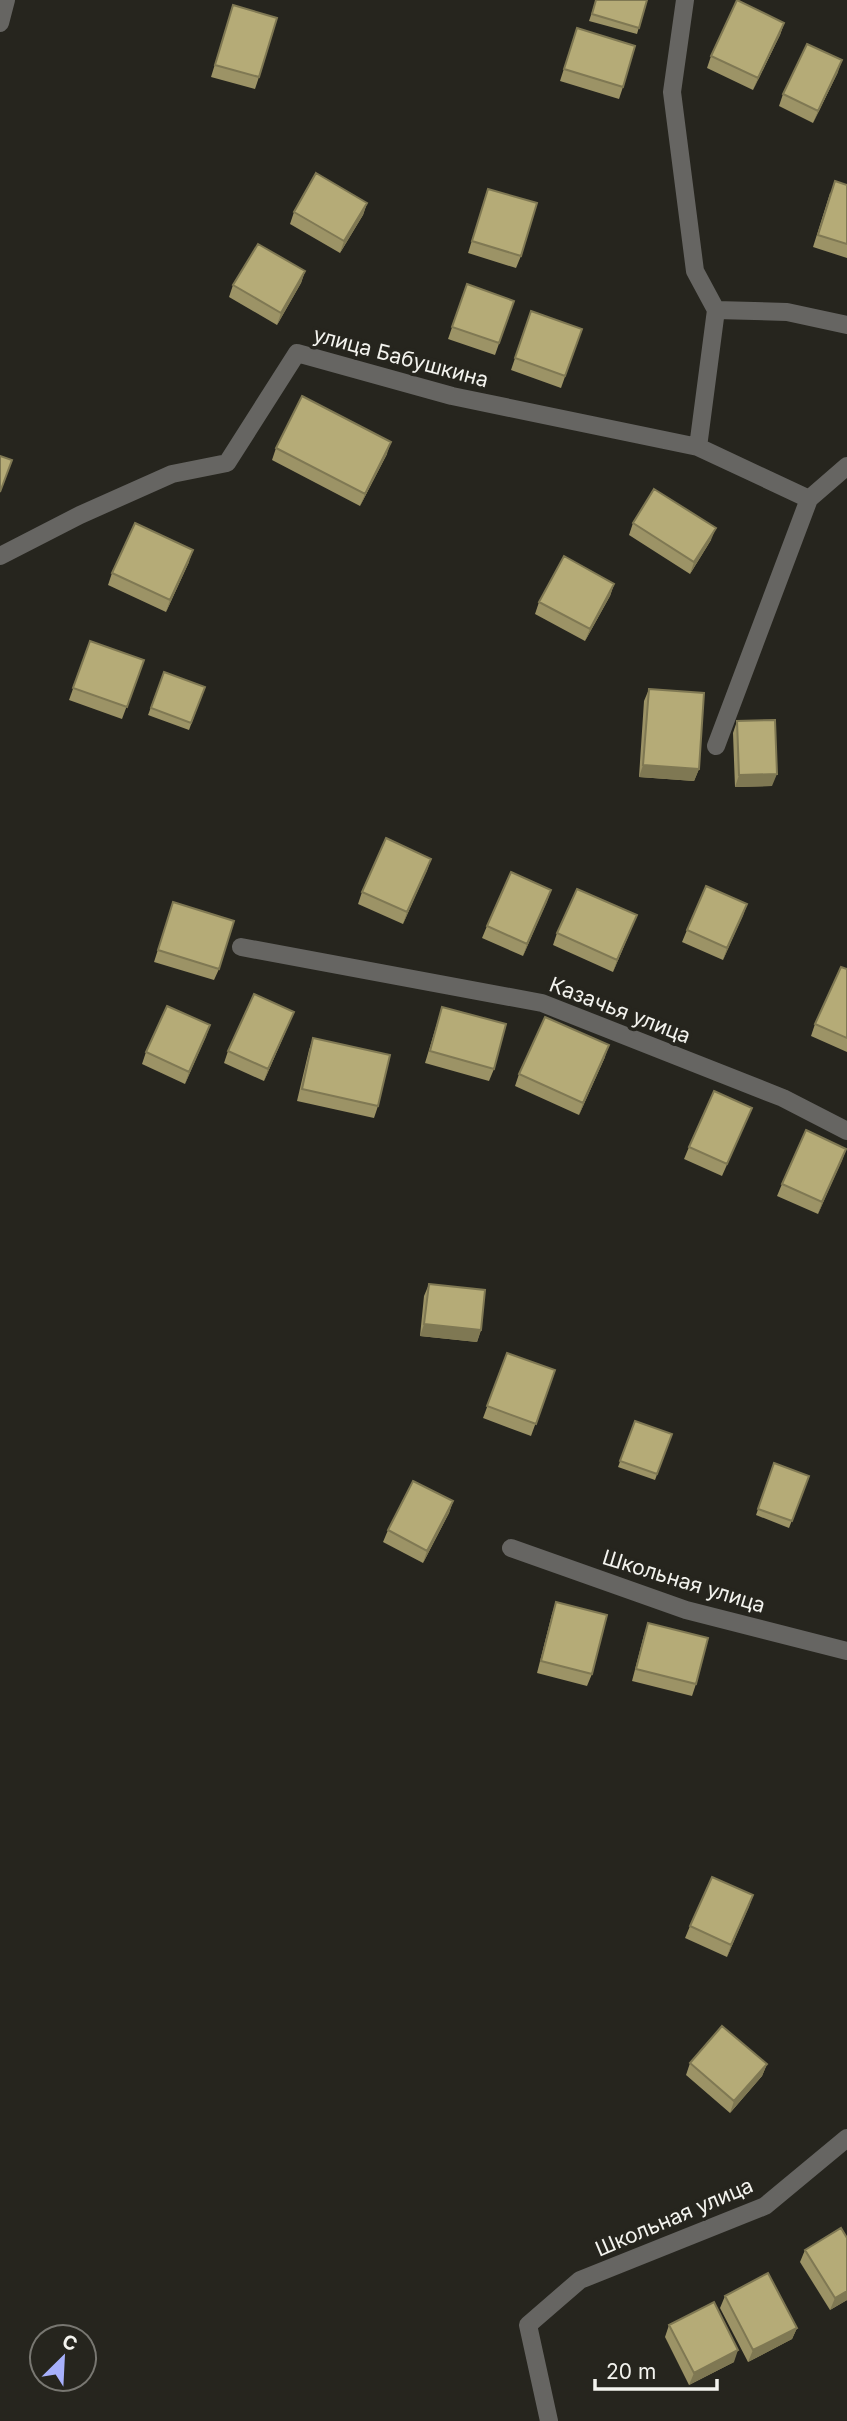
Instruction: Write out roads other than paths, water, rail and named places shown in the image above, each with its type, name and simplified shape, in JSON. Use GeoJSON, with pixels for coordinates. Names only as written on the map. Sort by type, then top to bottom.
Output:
{"type":"FeatureCollection","features":[{"type":"Feature","properties":{"kind":"street"},"geometry":{"type":"LineString","coordinates":[[0,23],[6,0]]}},
{"type":"Feature","properties":{"kind":"street"},"geometry":{"type":"LineString","coordinates":[[685,0],[672,92],[695,271],[716,310],[698,447]]}},
{"type":"Feature","properties":{"kind":"street"},"geometry":{"type":"LineString","coordinates":[[716,310],[787,312],[847,325]]}},
{"type":"Feature","properties":{"kind":"street","name":"улица Бабушкина"},"geometry":{"type":"LineString","coordinates":[[0,556],[79,515],[172,474],[227,463],[297,353],[452,396],[698,447],[809,499]]}},
{"type":"Feature","properties":{"kind":"street"},"geometry":{"type":"LineString","coordinates":[[716,746],[809,499],[847,466]]}},
{"type":"Feature","properties":{"kind":"street","name":"Казачья улица"},"geometry":{"type":"LineString","coordinates":[[241,947],[542,1003],[783,1098],[847,1131]]}},
{"type":"Feature","properties":{"kind":"street","name":"Школьная улица"},"geometry":{"type":"LineString","coordinates":[[511,1548],[686,1610],[847,1651]]}},
{"type":"Feature","properties":{"kind":"street","name":"Школьная улица"},"geometry":{"type":"LineString","coordinates":[[549,2421],[528,2325],[580,2280],[765,2206],[847,2138]]}}]}
